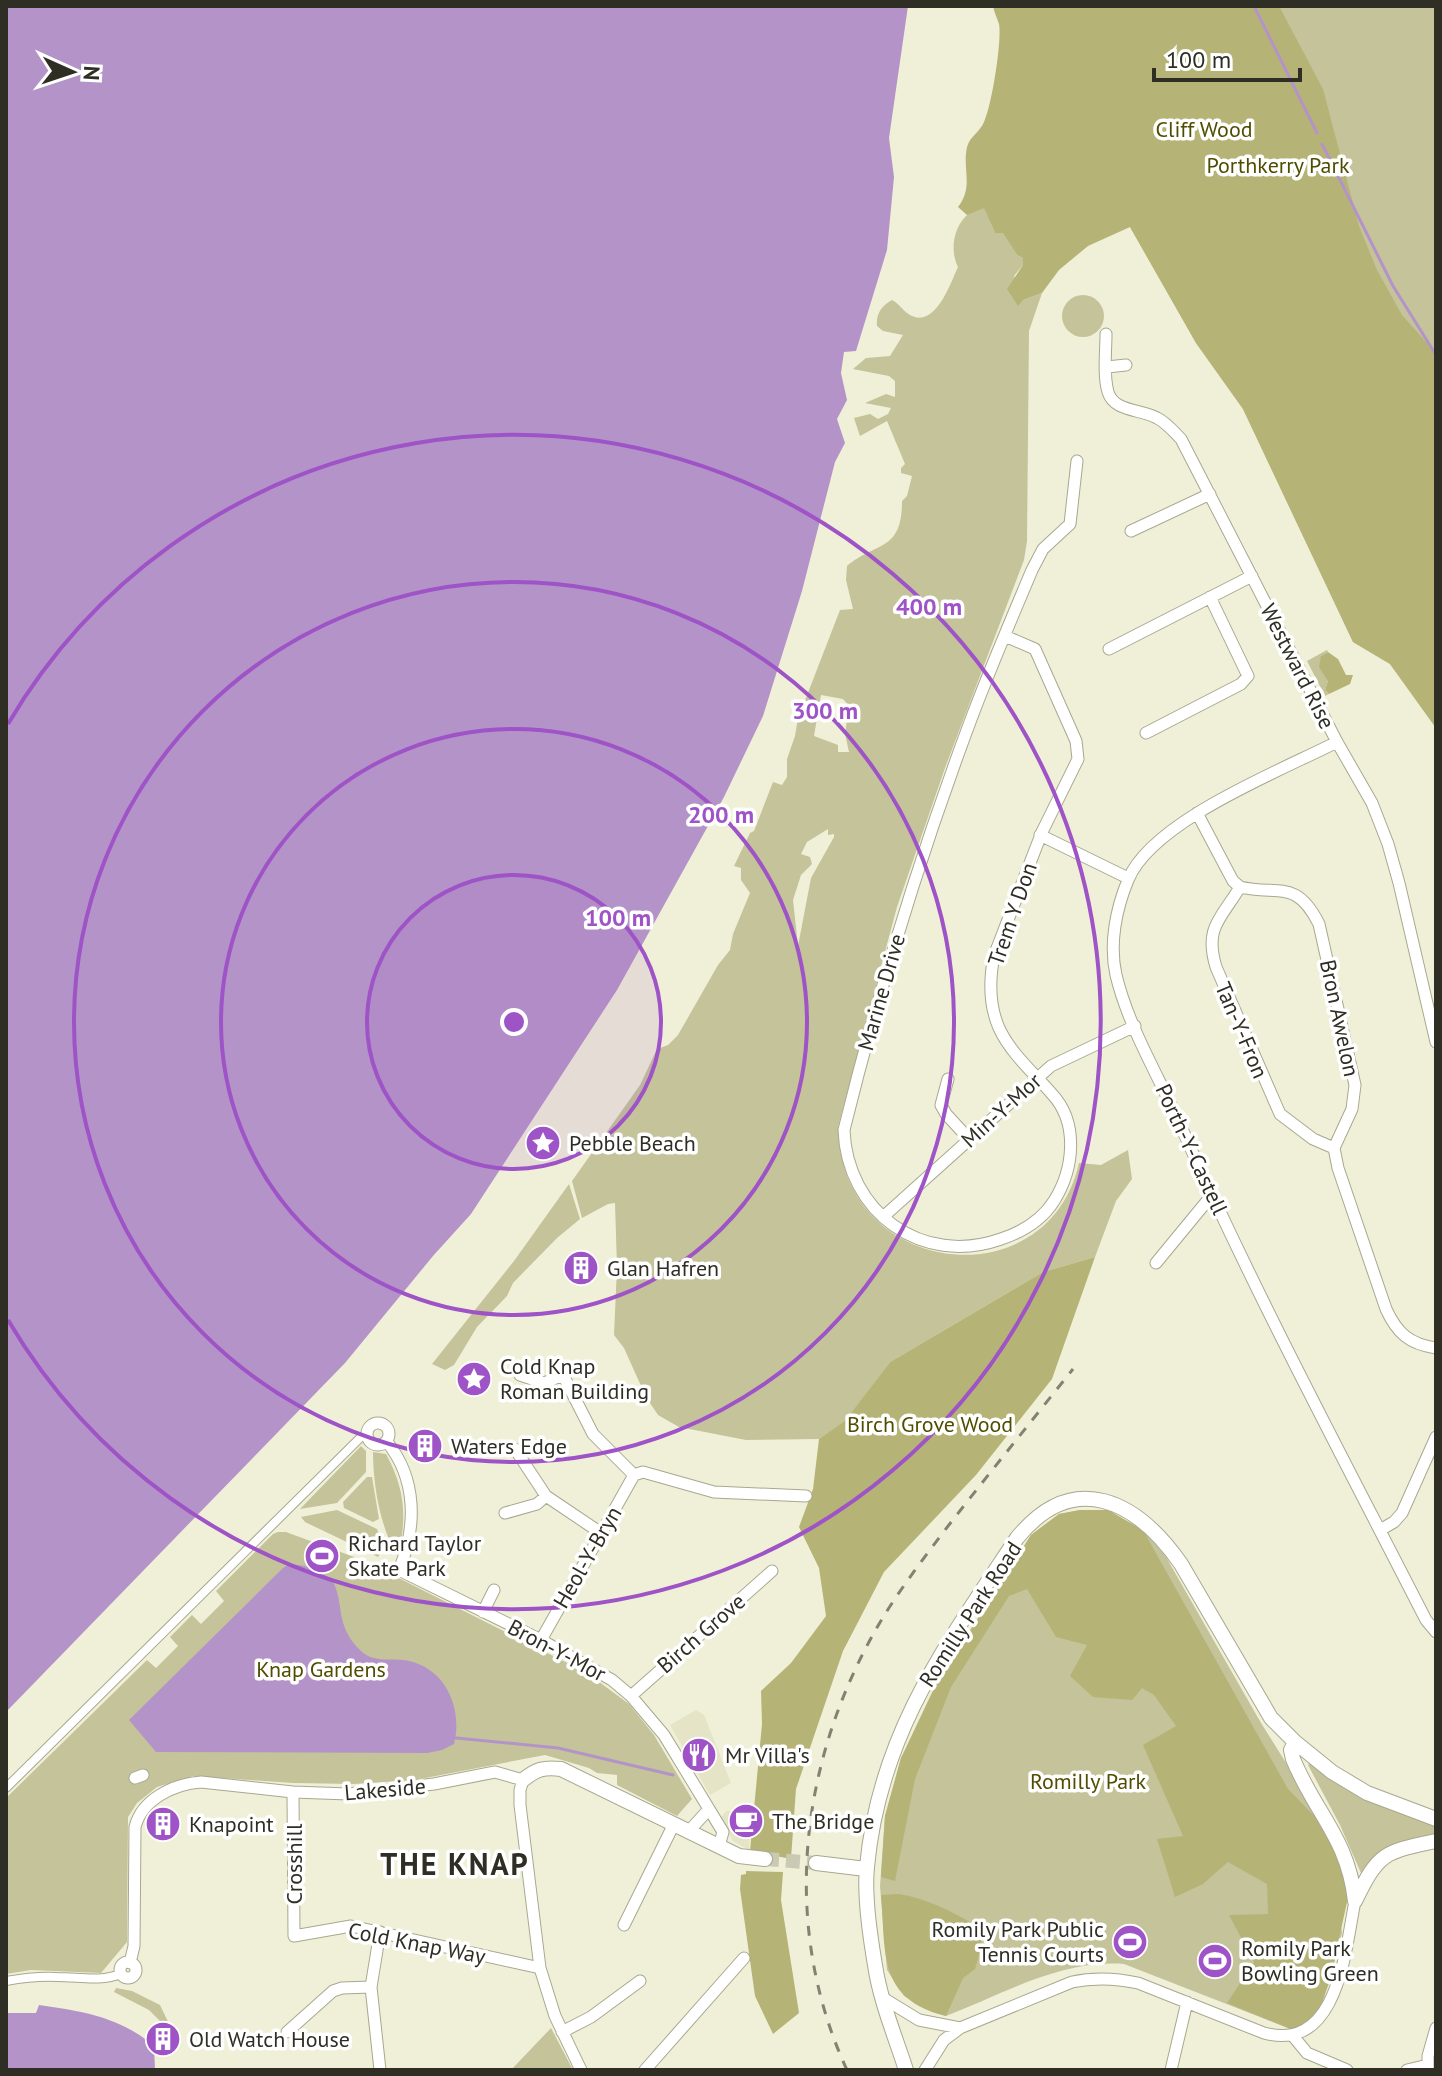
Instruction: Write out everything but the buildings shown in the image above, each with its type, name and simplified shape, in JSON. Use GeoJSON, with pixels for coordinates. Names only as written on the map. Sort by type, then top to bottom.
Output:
{"type":"FeatureCollection","features":[{"type":"Feature","properties":{"kind":"street","name":"Westward Rise"},"geometry":{"type":"LineString","coordinates":[[1106,334],[1107,389],[1111,398],[1116,404],[1156,417],[1181,439],[1337,742],[1372,803],[1388,844],[1436,1042]]}},
{"type":"Feature","properties":{"kind":"street"},"geometry":{"type":"LineString","coordinates":[[1107,367],[1126,365]]}},
{"type":"Feature","properties":{"kind":"street","name":"Marine Drive"},"geometry":{"type":"LineString","coordinates":[[1036,1077],[1064,1111],[1070,1133],[1071,1161],[1064,1182],[1047,1211],[1029,1226],[989,1244],[963,1247],[920,1240],[883,1217],[864,1197],[850,1169],[844,1130],[904,910],[971,718],[1032,570],[1043,549],[1070,524],[1077,461]]}},
{"type":"Feature","properties":{"kind":"street"},"geometry":{"type":"LineString","coordinates":[[1131,531],[1210,494]]}},
{"type":"Feature","properties":{"kind":"street"},"geometry":{"type":"LineString","coordinates":[[1109,649],[1252,576]]}},
{"type":"Feature","properties":{"kind":"street"},"geometry":{"type":"LineString","coordinates":[[1146,733],[1230,690],[1248,676],[1210,597]]}},
{"type":"Feature","properties":{"kind":"street","name":"Trem Y Don"},"geometry":{"type":"LineString","coordinates":[[1005,636],[1035,649],[1076,741],[1078,759],[1040,835],[990,973],[991,1000],[999,1027],[1036,1077]]}},
{"type":"Feature","properties":{"kind":"street","name":"Porth-Y-Castell"},"geometry":{"type":"LineString","coordinates":[[1337,742],[1197,813],[1157,840],[1128,878],[1114,929],[1113,955],[1119,986],[1135,1026],[1212,1195],[1426,1620],[1436,1632]]}},
{"type":"Feature","properties":{"kind":"street"},"geometry":{"type":"LineString","coordinates":[[1197,813],[1233,881],[1240,887]]}},
{"type":"Feature","properties":{"kind":"street","name":"Trem Y Don"},"geometry":{"type":"LineString","coordinates":[[1040,835],[1128,878]]}},
{"type":"Feature","properties":{"kind":"street","name":"Bron Awelon"},"geometry":{"type":"LineString","coordinates":[[1240,887],[1285,890],[1311,910],[1319,924],[1355,1085],[1352,1109],[1334,1148]]}},
{"type":"Feature","properties":{"kind":"street","name":"Tan-Y-Fron"},"geometry":{"type":"LineString","coordinates":[[1240,887],[1220,913],[1213,929],[1211,945],[1216,967],[1280,1114],[1313,1139],[1334,1148]]}},
{"type":"Feature","properties":{"kind":"street","name":"Min-Y-Mor"},"geometry":{"type":"LineString","coordinates":[[883,1217],[1036,1077],[1072,1054],[1135,1026]]}},
{"type":"Feature","properties":{"kind":"street"},"geometry":{"type":"LineString","coordinates":[[948,1079],[941,1105],[969,1139]]}},
{"type":"Feature","properties":{"kind":"street"},"geometry":{"type":"LineString","coordinates":[[1334,1148],[1347,1196],[1395,1329],[1410,1340],[1436,1348]]}},
{"type":"Feature","properties":{"kind":"street"},"geometry":{"type":"LineString","coordinates":[[1156,1263],[1212,1195]]}},
{"type":"Feature","properties":{"kind":"street"},"geometry":{"type":"LineString","coordinates":[[520,1375],[544,1383],[563,1375],[593,1434],[634,1475],[643,1472],[714,1492],[806,1496]]}},
{"type":"Feature","properties":{"kind":"street"},"geometry":{"type":"LineString","coordinates":[[1380,1530],[1402,1513],[1436,1437]]}},
{"type":"Feature","properties":{"kind":"street"},"geometry":{"type":"LineString","coordinates":[[6,1788],[359,1439]]}},
{"type":"Feature","properties":{"kind":"street","name":"Bron-Y-Mor"},"geometry":{"type":"LineString","coordinates":[[387,1442],[402,1468],[411,1495],[411,1526],[406,1554],[399,1570],[592,1667],[631,1696],[664,1735],[713,1812],[723,1832],[719,1846]]}},
{"type":"Feature","properties":{"kind":"street"},"geometry":{"type":"LineString","coordinates":[[515,1449],[546,1496],[601,1533]]}},
{"type":"Feature","properties":{"kind":"street","name":"Heol-Y-Bryn"},"geometry":{"type":"LineString","coordinates":[[541,1640],[634,1475]]}},
{"type":"Feature","properties":{"kind":"street"},"geometry":{"type":"LineString","coordinates":[[505,1513],[537,1504],[546,1496]]}},
{"type":"Feature","properties":{"kind":"street","name":"Romilly Park Road"},"geometry":{"type":"LineString","coordinates":[[906,2070],[875,1967],[866,1869],[877,1799],[909,1711],[943,1650],[1017,1538],[1029,1523],[1048,1509],[1071,1499],[1106,1500],[1125,1508],[1164,1540],[1271,1718],[1295,1742],[1332,1772],[1367,1793],[1436,1819]]}},
{"type":"Feature","properties":{"kind":"street","name":"Birch Grove"},"geometry":{"type":"LineString","coordinates":[[631,1696],[772,1571]]}},
{"type":"Feature","properties":{"kind":"street"},"geometry":{"type":"LineString","coordinates":[[483,1612],[494,1590]]}},
{"type":"Feature","properties":{"kind":"street","name":"Romilly Park Road"},"geometry":{"type":"LineString","coordinates":[[1295,1742],[1291,1750],[1293,1759],[1344,1852],[1353,1878],[1355,1901]]}},
{"type":"Feature","properties":{"kind":"street","name":"Lakeside"},"geometry":{"type":"LineString","coordinates":[[121,1974],[121,1965],[130,1963],[134,1946],[135,1827],[138,1816],[158,1796],[190,1783],[293,1792],[384,1791],[495,1772],[523,1780],[533,1771],[545,1767],[561,1769],[739,1856],[765,1859]]}},
{"type":"Feature","properties":{"kind":"street"},"geometry":{"type":"LineString","coordinates":[[523,1780],[520,1805],[540,1968],[548,1998],[581,2070]]}},
{"type":"Feature","properties":{"kind":"street","name":"Crosshill"},"geometry":{"type":"LineString","coordinates":[[293,1792],[294,1936]]}},
{"type":"Feature","properties":{"kind":"street"},"geometry":{"type":"LineString","coordinates":[[689,1831],[709,1809]]}},
{"type":"Feature","properties":{"kind":"street"},"geometry":{"type":"LineString","coordinates":[[624,1925],[674,1824]]}},
{"type":"Feature","properties":{"kind":"street","name":"Romilly Park Road"},"geometry":{"type":"LineString","coordinates":[[1293,2036],[1310,2028],[1327,2011],[1344,1955],[1355,1901],[1371,1870],[1399,1848],[1436,1841]]}},
{"type":"Feature","properties":{"kind":"street"},"geometry":{"type":"LineString","coordinates":[[816,1863],[866,1869]]}},
{"type":"Feature","properties":{"kind":"street","name":"Cold Knap Way"},"geometry":{"type":"LineString","coordinates":[[294,1936],[344,1926],[540,1968]]}},
{"type":"Feature","properties":{"kind":"street"},"geometry":{"type":"LineString","coordinates":[[380,1932],[371,1987],[380,2070]]}},
{"type":"Feature","properties":{"kind":"street"},"geometry":{"type":"LineString","coordinates":[[645,2070],[744,1958]]}},
{"type":"Feature","properties":{"kind":"street"},"geometry":{"type":"LineString","coordinates":[[6,1981],[24,1977],[101,1980],[121,1974]]}},
{"type":"Feature","properties":{"kind":"street"},"geometry":{"type":"LineString","coordinates":[[925,2070],[944,2040],[960,2028],[1055,1989],[1089,1979],[1122,1979],[1264,2033],[1278,2037],[1293,2036],[1307,2053],[1347,2070]]}},
{"type":"Feature","properties":{"kind":"street"},"geometry":{"type":"LineString","coordinates":[[562,2032],[591,2017],[640,1981]]}},
{"type":"Feature","properties":{"kind":"street"},"geometry":{"type":"LineString","coordinates":[[287,2032],[333,1991],[371,1987]]}},
{"type":"Feature","properties":{"kind":"street"},"geometry":{"type":"LineString","coordinates":[[883,1998],[919,2020],[960,2028]]}},
{"type":"Feature","properties":{"kind":"street"},"geometry":{"type":"LineString","coordinates":[[1171,2070],[1187,2002]]}},
{"type":"Feature","properties":{"kind":"street"},"geometry":{"type":"LineString","coordinates":[[1407,2070],[1428,2067],[1436,2028]]}},
{"type":"Feature","properties":{"kind":"shaded area"},"geometry":{"type":"Polygon","coordinates":[[[6,6],[908,6],[889,138],[894,177],[887,250],[856,351],[844,352],[841,373],[847,400],[837,419],[845,443],[835,462],[802,591],[763,716],[724,797],[617,990],[471,1214],[345,1363],[6,1712],[6,6]]]}},
{"type":"Feature","properties":{"kind":"shaded area"},"geometry":{"type":"Polygon","coordinates":[[[290,1564],[305,1566],[331,1578],[347,1632],[366,1655],[409,1661],[433,1672],[449,1692],[453,1704],[456,1717],[454,1744],[427,1753],[156,1752],[129,1720],[290,1564]]]}},
{"type":"Feature","properties":{"kind":"shaded area"},"geometry":{"type":"Polygon","coordinates":[[[696,1710],[704,1715],[731,1783],[710,1795],[670,1725],[696,1710]]]}},
{"type":"Feature","properties":{"kind":"shaded area"},"geometry":{"type":"Polygon","coordinates":[[[726,1811],[751,1812],[749,1850],[733,1841],[721,1818],[726,1811]]]}},
{"type":"Feature","properties":{"kind":"shaded area"},"geometry":{"type":"Polygon","coordinates":[[[39,2005],[85,2013],[128,2028],[154,2046],[155,2070],[6,2070],[6,2013],[36,2013],[39,2005]]]}},
{"type":"Feature","properties":{"kind":"green space","name":"Cliff Wood"},"geometry":{"type":"Polygon","coordinates":[[[993,6],[1279,6],[1323,89],[1359,226],[1377,270],[1402,315],[1436,353],[1436,728],[1390,664],[1353,642],[1243,409],[1196,343],[1130,227],[1088,246],[1059,270],[1042,293],[1023,300],[1018,306],[1007,289],[1023,265],[1023,258],[1017,255],[1003,233],[995,233],[984,208],[967,215],[958,207],[967,185],[967,147],[984,122],[993,88],[1000,32],[993,6]]]}},
{"type":"Feature","properties":{"kind":"green space","name":"Cliff Wood"},"geometry":{"type":"Polygon","coordinates":[[[1016,6],[1436,6],[1436,728],[1390,664],[1353,642],[1243,409],[1196,343],[1130,227],[1016,6]]]}},
{"type":"Feature","properties":{"kind":"green space"},"geometry":{"type":"Polygon","coordinates":[[[984,207],[995,233],[1003,232],[1017,255],[1023,258],[1023,265],[1014,276],[1023,300],[1042,293],[1029,331],[1027,541],[1024,560],[945,768],[897,907],[838,1127],[848,1178],[873,1216],[907,1242],[948,1254],[990,1252],[1029,1237],[1060,1207],[1079,1163],[1101,1165],[1128,1150],[1132,1179],[1116,1201],[1095,1257],[1043,1272],[890,1362],[845,1422],[819,1439],[746,1440],[679,1427],[658,1415],[646,1397],[624,1348],[614,1335],[617,1267],[615,1203],[582,1218],[572,1181],[640,1085],[657,1049],[668,1045],[678,1035],[718,965],[730,950],[733,934],[750,893],[741,880],[741,868],[734,866],[750,833],[754,831],[773,782],[782,785],[787,777],[787,759],[800,706],[804,703],[840,610],[853,609],[846,580],[847,566],[886,543],[898,529],[902,501],[907,496],[912,476],[901,473],[905,464],[887,421],[860,436],[854,418],[870,414],[878,419],[888,414],[891,408],[865,403],[886,394],[895,397],[895,381],[889,376],[853,369],[866,358],[890,356],[903,335],[883,331],[877,326],[878,314],[888,302],[892,300],[917,317],[925,317],[940,304],[958,267],[954,247],[958,227],[968,215],[984,207]],[[821,695],[814,736],[838,745],[838,752],[849,752],[845,734],[849,706],[843,699],[821,695]],[[828,829],[807,842],[801,854],[810,857],[812,864],[801,875],[793,900],[798,946],[811,878],[834,837],[834,834],[828,835],[828,829]]]}},
{"type":"Feature","properties":{"kind":"green space"},"geometry":{"type":"Polygon","coordinates":[[[1083,295],[1098,301],[1104,316],[1098,331],[1083,337],[1068,331],[1062,316],[1068,301],[1083,295]]]}},
{"type":"Feature","properties":{"kind":"green space"},"geometry":{"type":"Polygon","coordinates":[[[1327,650],[1321,656],[1328,681],[1325,690],[1329,694],[1325,696],[1307,661],[1327,650]]]}},
{"type":"Feature","properties":{"kind":"green space"},"geometry":{"type":"Polygon","coordinates":[[[1328,652],[1338,659],[1346,675],[1353,675],[1350,684],[1329,694],[1325,690],[1328,681],[1319,667],[1321,656],[1328,652]]]}},
{"type":"Feature","properties":{"kind":"green space"},"geometry":{"type":"Polygon","coordinates":[[[569,1184],[580,1219],[513,1283],[507,1296],[477,1327],[454,1365],[445,1370],[432,1364],[514,1261],[569,1184]]]}},
{"type":"Feature","properties":{"kind":"green space","name":"Birch Grove Wood"},"geometry":{"type":"Polygon","coordinates":[[[1095,1257],[1052,1379],[976,1475],[884,1572],[843,1651],[796,1789],[791,1859],[750,1851],[762,1724],[761,1691],[791,1663],[826,1616],[819,1568],[799,1527],[813,1489],[819,1439],[845,1421],[890,1362],[1043,1272],[1095,1257]]]}},
{"type":"Feature","properties":{"kind":"green space"},"geometry":{"type":"Polygon","coordinates":[[[361,1446],[366,1451],[366,1472],[337,1503],[300,1509],[361,1446]]]}},
{"type":"Feature","properties":{"kind":"green space"},"geometry":{"type":"Polygon","coordinates":[[[373,1452],[386,1454],[400,1488],[403,1522],[400,1546],[392,1546],[380,1512],[373,1452]]]}},
{"type":"Feature","properties":{"kind":"green space"},"geometry":{"type":"Polygon","coordinates":[[[367,1477],[372,1477],[379,1519],[373,1522],[344,1508],[343,1502],[367,1477]]]}},
{"type":"Feature","properties":{"kind":"green space"},"geometry":{"type":"Polygon","coordinates":[[[337,1510],[377,1529],[385,1548],[378,1557],[305,1522],[301,1517],[337,1510]]]}},
{"type":"Feature","properties":{"kind":"green space","name":"Romilly Park"},"geometry":{"type":"Polygon","coordinates":[[[1080,1510],[1143,1530],[1166,1557],[1261,1723],[1328,1830],[1342,1933],[1330,1980],[1298,2032],[1124,1964],[1101,1964],[1055,1972],[946,2016],[932,2012],[904,1996],[887,1970],[880,1886],[885,1816],[901,1758],[981,1615],[1031,1535],[1059,1514],[1080,1510]]]}},
{"type":"Feature","properties":{"kind":"green space"},"geometry":{"type":"Polygon","coordinates":[[[1108,1510],[1143,1530],[1288,1789],[1328,1830],[1349,1893],[1330,1980],[1320,2009],[1298,2032],[1227,2003],[1254,1962],[1229,1915],[1268,1914],[1267,1884],[1228,1862],[1203,1884],[1175,1897],[1157,1839],[1183,1836],[1143,1745],[1176,1726],[1154,1695],[1142,1688],[1132,1700],[1093,1697],[1070,1676],[1087,1645],[1056,1637],[1027,1589],[1009,1596],[951,1687],[915,1779],[895,1881],[881,1877],[885,1816],[901,1758],[937,1682],[1031,1535],[1059,1514],[1108,1510]]]}},
{"type":"Feature","properties":{"kind":"green space","name":"Knap Gardens"},"geometry":{"type":"Polygon","coordinates":[[[278,1532],[286,1532],[365,1561],[587,1673],[629,1704],[654,1735],[692,1799],[677,1816],[617,1785],[617,1775],[597,1773],[545,1755],[415,1780],[354,1784],[193,1776],[157,1787],[137,1803],[128,1817],[127,1942],[101,1973],[31,1970],[6,1974],[6,1798],[147,1660],[156,1668],[178,1646],[170,1637],[192,1615],[201,1624],[224,1601],[216,1591],[278,1532]]]}},
{"type":"Feature","properties":{"kind":"green space"},"geometry":{"type":"Polygon","coordinates":[[[1310,1763],[1436,1823],[1436,1834],[1414,1838],[1384,1850],[1361,1873],[1308,1765],[1310,1763]]]}},
{"type":"Feature","properties":{"kind":"green space"},"geometry":{"type":"Polygon","coordinates":[[[746,1871],[783,1872],[781,1900],[799,2013],[773,2034],[755,1996],[740,1889],[741,1875],[746,1871]]]}},
{"type":"Feature","properties":{"kind":"green space"},"geometry":{"type":"Polygon","coordinates":[[[899,1894],[939,1906],[977,1926],[982,1946],[975,1969],[963,1978],[946,2016],[907,1998],[896,1986],[890,1971],[881,1895],[899,1894]]]}},
{"type":"Feature","properties":{"kind":"green space"},"geometry":{"type":"Polygon","coordinates":[[[116,1988],[132,1991],[160,2005],[172,2030],[164,2034],[161,2022],[149,2010],[114,1992],[116,1988]]]}},
{"type":"Feature","properties":{"kind":"green space"},"geometry":{"type":"Polygon","coordinates":[[[551,2028],[573,2070],[511,2070],[551,2028]]]}},
{"type":"Feature","properties":{"kind":"waterway"},"geometry":{"type":"LineString","coordinates":[[1254,6],[1317,133]]}},
{"type":"Feature","properties":{"kind":"waterway"},"geometry":{"type":"LineString","coordinates":[[1322,144],[1393,286],[1436,355]]}},
{"type":"Feature","properties":{"kind":"waterway"},"geometry":{"type":"LineString","coordinates":[[456,1738],[558,1748],[673,1775]]}},
{"type":"Feature","properties":{"kind":"tunnel"},"geometry":{"type":"LineString","coordinates":[[765,1859],[816,1863]]}},
{"type":"Feature","properties":{"kind":"railway"},"geometry":{"type":"LineString","coordinates":[[847,2070],[826,2014],[812,1957],[807,1899],[808,1841],[817,1783],[832,1727],[854,1672],[897,1596],[945,1530],[1073,1369]]}},
{"type":"Feature","properties":{"kind":"place","name":"Pebble Beach"},"geometry":{"type":"Point","coordinates":[543,1143]}},
{"type":"Feature","properties":{"kind":"place","name":"Glan Hafren"},"geometry":{"type":"Point","coordinates":[581,1268]}},
{"type":"Feature","properties":{"kind":"place","name":"Cold Knap Roman Building"},"geometry":{"type":"Point","coordinates":[474,1379]}},
{"type":"Feature","properties":{"kind":"place","name":"Waters Edge"},"geometry":{"type":"Point","coordinates":[425,1446]}},
{"type":"Feature","properties":{"kind":"place","name":"Richard Taylor Skate Park"},"geometry":{"type":"Point","coordinates":[322,1556]}},
{"type":"Feature","properties":{"kind":"place","name":"Mr Villa's"},"geometry":{"type":"Point","coordinates":[699,1755]}},
{"type":"Feature","properties":{"kind":"place","name":"The Bridge"},"geometry":{"type":"Point","coordinates":[746,1821]}},
{"type":"Feature","properties":{"kind":"place","name":"Knapoint"},"geometry":{"type":"Point","coordinates":[163,1824]}},
{"type":"Feature","properties":{"kind":"place","name":"Romily Park Public Tennis Courts"},"geometry":{"type":"Point","coordinates":[1130,1942]}},
{"type":"Feature","properties":{"kind":"place","name":"Romily Park Bowling Green"},"geometry":{"type":"Point","coordinates":[1215,1961]}},
{"type":"Feature","properties":{"kind":"place","name":"Old Watch House"},"geometry":{"type":"Point","coordinates":[163,2039]}},
{"type":"Feature","properties":{"kind":"district","name":"THE KNAP"},"geometry":{"type":"Point","coordinates":[455,1863]}},
{"type":"Feature","properties":{"kind":"park label","name":"Porthkerry Park"},"geometry":{"type":"Point","coordinates":[1278,165]}}]}
